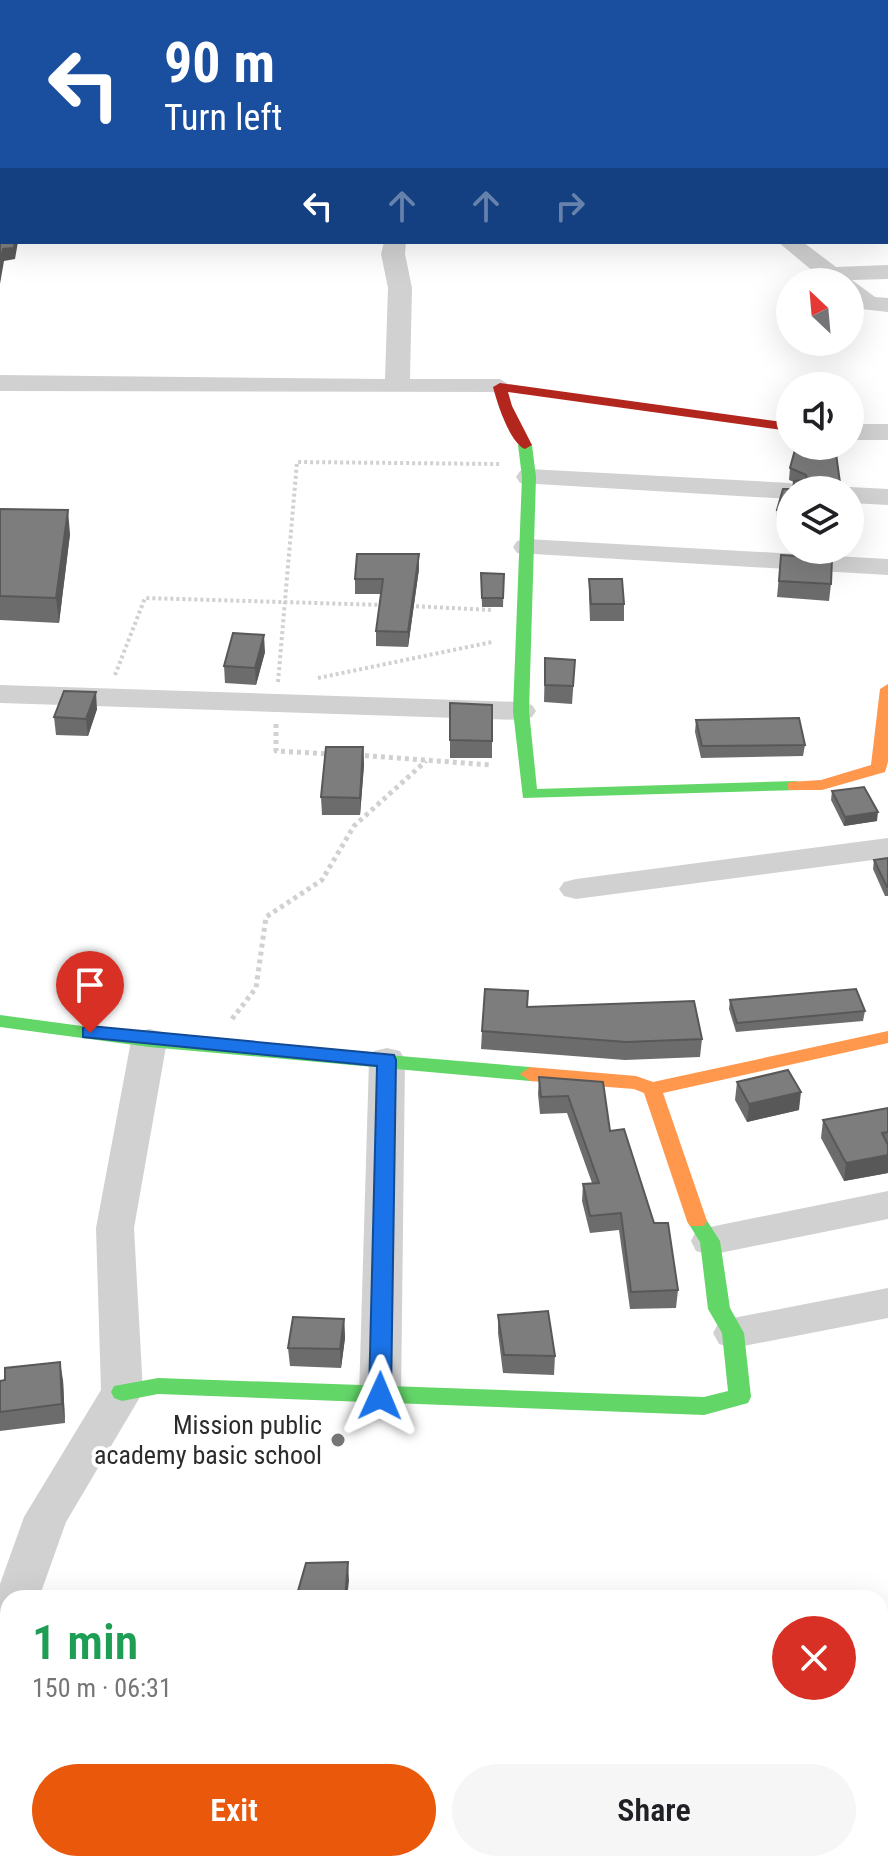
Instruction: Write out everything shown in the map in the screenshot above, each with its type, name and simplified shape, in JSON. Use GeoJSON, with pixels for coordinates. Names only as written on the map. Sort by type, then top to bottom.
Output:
{"type":"FeatureCollection","features":[{"type":"Feature","properties":{"kind":"street"},"geometry":{"type":"LineString","coordinates":[[395,244],[393,254],[400,288],[397,385]]}},
{"type":"Feature","properties":{"kind":"street"},"geometry":{"type":"LineString","coordinates":[[792,244],[823,268]]}},
{"type":"Feature","properties":{"kind":"street"},"geometry":{"type":"LineString","coordinates":[[864,275],[888,272]]}},
{"type":"Feature","properties":{"kind":"street"},"geometry":{"type":"LineString","coordinates":[[864,300],[869,304],[888,305]]}},
{"type":"Feature","properties":{"kind":"street"},"geometry":{"type":"LineString","coordinates":[[0,383],[500,387],[776,425]]}},
{"type":"Feature","properties":{"kind":"street"},"geometry":{"type":"LineString","coordinates":[[500,387],[505,406],[525,443],[528,471],[521,711],[529,794],[822,785],[879,768],[888,689]]}},
{"type":"Feature","properties":{"kind":"street"},"geometry":{"type":"LineString","coordinates":[[864,432],[888,432]]}},
{"type":"Feature","properties":{"kind":"street"},"geometry":{"type":"LineString","coordinates":[[528,471],[776,490]]}},
{"type":"Feature","properties":{"kind":"street"},"geometry":{"type":"LineString","coordinates":[[864,496],[888,497]]}},
{"type":"Feature","properties":{"kind":"street"},"geometry":{"type":"LineString","coordinates":[[527,547],[888,567]]}},
{"type":"Feature","properties":{"kind":"street"},"geometry":{"type":"LineString","coordinates":[[0,694],[106,698],[284,694],[521,711]]}},
{"type":"Feature","properties":{"kind":"street"},"geometry":{"type":"LineString","coordinates":[[576,889],[888,848]]}},
{"type":"Feature","properties":{"kind":"street"},"geometry":{"type":"LineString","coordinates":[[0,1021],[149,1041],[636,1083],[652,1089],[888,1037]]}},
{"type":"Feature","properties":{"kind":"street"},"geometry":{"type":"LineString","coordinates":[[20,1590],[46,1517],[122,1392],[115,1228],[149,1041]]}},
{"type":"Feature","properties":{"kind":"street"},"geometry":{"type":"LineString","coordinates":[[380,1396],[387,1060]]}},
{"type":"Feature","properties":{"kind":"street"},"geometry":{"type":"LineString","coordinates":[[122,1392],[158,1386],[704,1406],[740,1397],[733,1333],[719,1309],[710,1241],[698,1225],[652,1089]]}},
{"type":"Feature","properties":{"kind":"street"},"geometry":{"type":"LineString","coordinates":[[710,1241],[888,1205]]}},
{"type":"Feature","properties":{"kind":"street"},"geometry":{"type":"LineString","coordinates":[[733,1333],[888,1303]]}},
{"type":"Feature","properties":{"kind":"path"},"geometry":{"type":"LineString","coordinates":[[337,754],[276,751],[284,694],[278,687],[297,462],[390,460],[528,471]]}},
{"type":"Feature","properties":{"kind":"path"},"geometry":{"type":"LineString","coordinates":[[106,698],[145,598],[384,605]]}},
{"type":"Feature","properties":{"kind":"path"},"geometry":{"type":"LineString","coordinates":[[400,606],[525,612]]}},
{"type":"Feature","properties":{"kind":"path"},"geometry":{"type":"LineString","coordinates":[[308,680],[524,635]]}},
{"type":"Feature","properties":{"kind":"path"},"geometry":{"type":"LineString","coordinates":[[352,755],[526,768]]}},
{"type":"Feature","properties":{"kind":"path"},"geometry":{"type":"LineString","coordinates":[[212,1046],[256,988],[266,917],[322,880],[354,826],[427,760]]}},
{"type":"Feature","properties":{"kind":"building"},"geometry":{"type":"Polygon","coordinates":[[[0,244],[15,244],[14,248],[3,249],[0,265],[0,244]]]}},
{"type":"Feature","properties":{"kind":"building"},"geometry":{"type":"Polygon","coordinates":[[[792,460],[837,460],[839,476],[806,476],[790,468],[792,460]]]}},
{"type":"Feature","properties":{"kind":"building"},"geometry":{"type":"Polygon","coordinates":[[[0,509],[68,510],[56,598],[0,596],[0,509]]]}},
{"type":"Feature","properties":{"kind":"building"},"geometry":{"type":"Polygon","coordinates":[[[357,554],[419,554],[408,632],[376,631],[383,579],[355,579],[357,554]]]}},
{"type":"Feature","properties":{"kind":"building"},"geometry":{"type":"Polygon","coordinates":[[[780,564],[832,564],[831,584],[779,581],[780,564]]]}},
{"type":"Feature","properties":{"kind":"building"},"geometry":{"type":"Polygon","coordinates":[[[481,573],[504,574],[503,598],[482,598],[481,573]]]}},
{"type":"Feature","properties":{"kind":"building"},"geometry":{"type":"Polygon","coordinates":[[[589,579],[622,579],[624,604],[591,604],[589,579]]]}},
{"type":"Feature","properties":{"kind":"building"},"geometry":{"type":"Polygon","coordinates":[[[233,633],[264,635],[255,668],[224,666],[233,633]]]}},
{"type":"Feature","properties":{"kind":"building"},"geometry":{"type":"Polygon","coordinates":[[[545,658],[575,660],[573,686],[545,685],[545,658]]]}},
{"type":"Feature","properties":{"kind":"building"},"geometry":{"type":"Polygon","coordinates":[[[64,691],[96,692],[86,719],[54,717],[64,691]]]}},
{"type":"Feature","properties":{"kind":"building"},"geometry":{"type":"Polygon","coordinates":[[[450,703],[492,705],[492,741],[450,740],[450,703]]]}},
{"type":"Feature","properties":{"kind":"building"},"geometry":{"type":"Polygon","coordinates":[[[799,718],[805,745],[702,746],[696,720],[799,718]]]}},
{"type":"Feature","properties":{"kind":"building"},"geometry":{"type":"Polygon","coordinates":[[[326,747],[363,747],[360,798],[321,797],[326,747]]]}},
{"type":"Feature","properties":{"kind":"building"},"geometry":{"type":"Polygon","coordinates":[[[864,787],[878,812],[845,817],[832,791],[864,787]]]}},
{"type":"Feature","properties":{"kind":"building"},"geometry":{"type":"Polygon","coordinates":[[[888,858],[888,887],[887,887],[874,860],[888,858]]]}},
{"type":"Feature","properties":{"kind":"building"},"geometry":{"type":"Polygon","coordinates":[[[485,989],[528,991],[527,1007],[694,1001],[702,1039],[626,1042],[482,1031],[485,989]]]}},
{"type":"Feature","properties":{"kind":"building"},"geometry":{"type":"Polygon","coordinates":[[[856,989],[865,1011],[737,1023],[730,1000],[856,989]]]}},
{"type":"Feature","properties":{"kind":"building"},"geometry":{"type":"Polygon","coordinates":[[[788,1070],[801,1092],[749,1104],[737,1082],[788,1070]]]}},
{"type":"Feature","properties":{"kind":"building"},"geometry":{"type":"Polygon","coordinates":[[[539,1077],[603,1082],[610,1131],[624,1129],[654,1223],[668,1223],[678,1290],[631,1292],[621,1213],[590,1216],[583,1184],[599,1183],[568,1096],[541,1097],[539,1077]]]}},
{"type":"Feature","properties":{"kind":"building"},"geometry":{"type":"Polygon","coordinates":[[[888,1108],[888,1132],[882,1133],[888,1145],[888,1155],[846,1163],[823,1120],[888,1108]]]}},
{"type":"Feature","properties":{"kind":"building"},"geometry":{"type":"Polygon","coordinates":[[[548,1311],[555,1356],[504,1355],[498,1315],[548,1311]]]}},
{"type":"Feature","properties":{"kind":"building"},"geometry":{"type":"Polygon","coordinates":[[[293,1317],[344,1319],[340,1349],[288,1348],[293,1317]]]}},
{"type":"Feature","properties":{"kind":"building"},"geometry":{"type":"Polygon","coordinates":[[[60,1362],[62,1404],[0,1412],[0,1381],[5,1380],[5,1368],[60,1362]]]}},
{"type":"Feature","properties":{"kind":"building"},"geometry":{"type":"Polygon","coordinates":[[[348,1562],[346,1590],[298,1590],[306,1563],[348,1562]]]}},
{"type":"Feature","properties":{"kind":"traffic: fast"},"geometry":{"type":"LineString","coordinates":[[525,445],[529,477],[521,711],[529,794],[795,786]]}},
{"type":"Feature","properties":{"kind":"traffic: fast"},"geometry":{"type":"LineString","coordinates":[[0,1021],[149,1041],[530,1074]]}},
{"type":"Feature","properties":{"kind":"traffic: fast"},"geometry":{"type":"LineString","coordinates":[[122,1392],[158,1386],[704,1406],[740,1397],[733,1333],[719,1309],[710,1241],[697,1221]]}},
{"type":"Feature","properties":{"kind":"traffic: slow"},"geometry":{"type":"LineString","coordinates":[[795,786],[822,785],[879,768],[888,689]]}},
{"type":"Feature","properties":{"kind":"traffic: slow"},"geometry":{"type":"LineString","coordinates":[[530,1074],[636,1083],[652,1089],[888,1037]]}},
{"type":"Feature","properties":{"kind":"traffic: slow"},"geometry":{"type":"LineString","coordinates":[[652,1089],[697,1221]]}},
{"type":"Feature","properties":{"kind":"traffic: jam"},"geometry":{"type":"LineString","coordinates":[[525,445],[505,406],[500,387],[776,425]]}},
{"type":"Feature","properties":{"kind":"place","name":"Mission public academy basic school"},"geometry":{"type":"Point","coordinates":[338,1440]}},
{"type":"Feature","properties":{"kind":"route"},"geometry":{"type":"LineString","coordinates":[[90,1033],[149,1041],[387,1060],[380,1396]]}}]}
